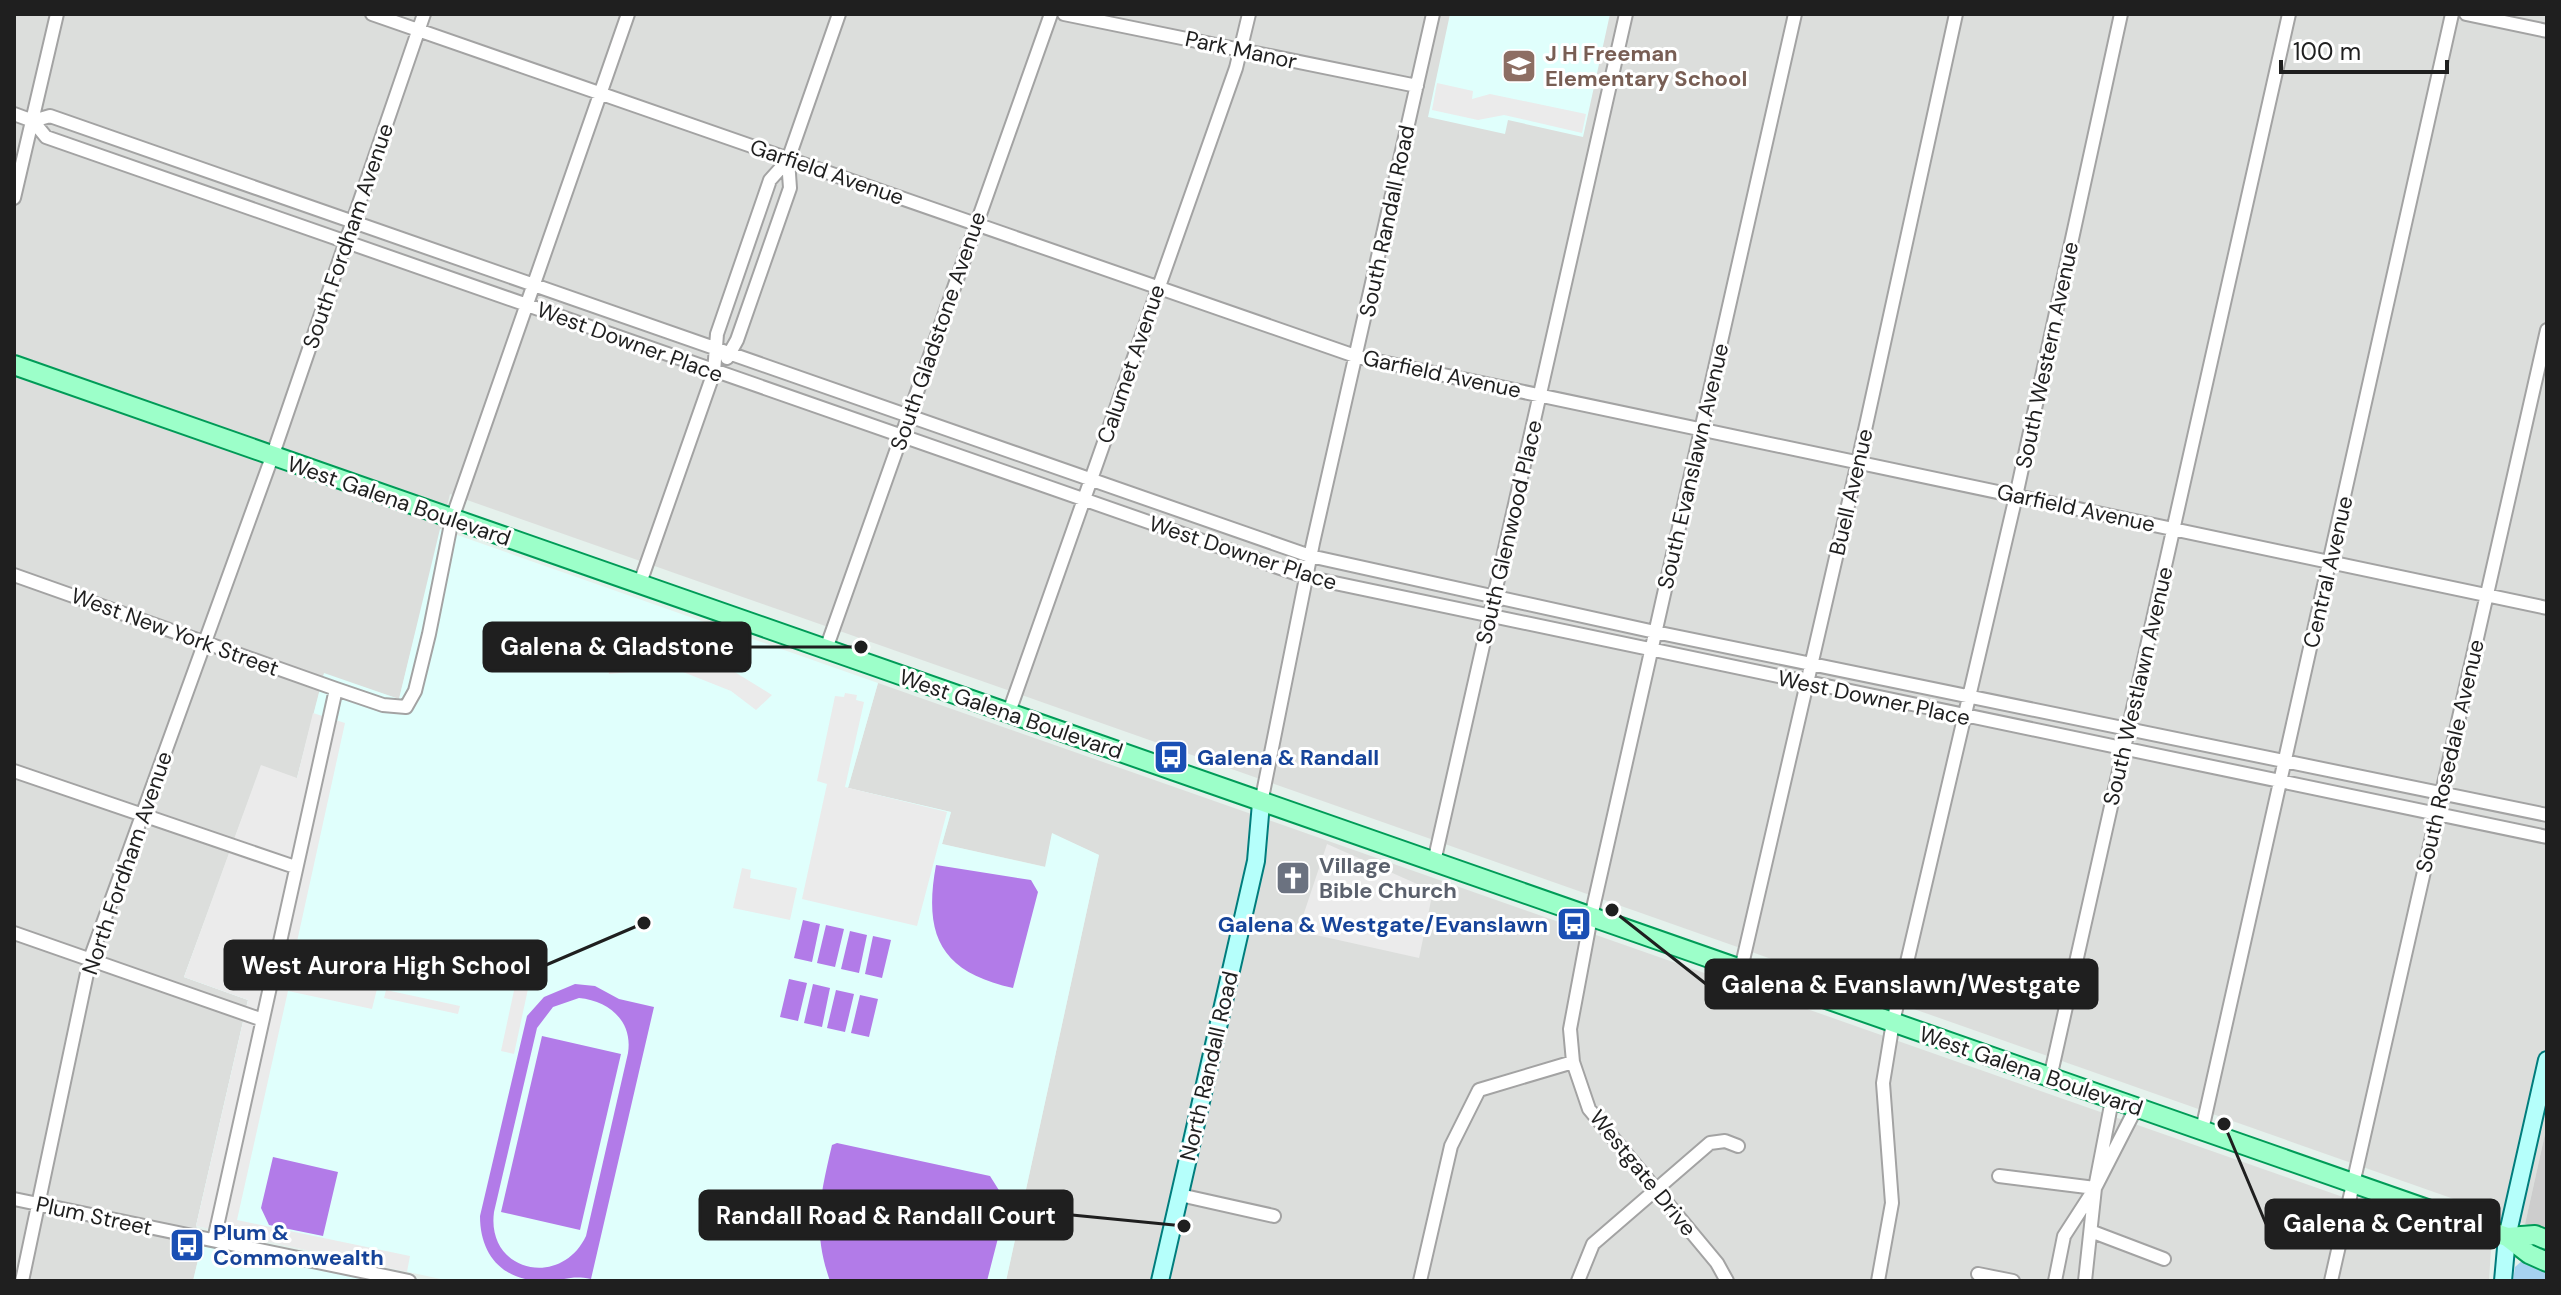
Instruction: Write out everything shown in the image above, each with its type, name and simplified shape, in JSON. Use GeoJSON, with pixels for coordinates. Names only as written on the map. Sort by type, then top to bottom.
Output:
{"type":"FeatureCollection","features":[{"type":"Feature","properties":{"kind":"main road","name":"West Galena Boulevard"},"geometry":{"type":"LineString","coordinates":[[14,365],[2507,1237],[2529,1254],[2547,1262]]}},
{"type":"Feature","properties":{"kind":"main road","name":"North Randall Road"},"geometry":{"type":"LineString","coordinates":[[1160,1281],[1256,861],[1261,803]]}},
{"type":"Feature","properties":{"kind":"main road"},"geometry":{"type":"LineString","coordinates":[[2503,1281],[2507,1237],[2547,1060]]}},
{"type":"Feature","properties":{"kind":"main road","name":"West Galena Boulevard"},"geometry":{"type":"LineString","coordinates":[[2507,1237],[2535,1235],[2547,1240]]}},
{"type":"Feature","properties":{"kind":"street"},"geometry":{"type":"LineString","coordinates":[[14,198],[57,14]]}},
{"type":"Feature","properties":{"kind":"street","name":"Garfield Avenue"},"geometry":{"type":"LineString","coordinates":[[372,14],[1358,357],[2547,608]]}},
{"type":"Feature","properties":{"kind":"street","name":"South Fordham Avenue"},"geometry":{"type":"LineString","coordinates":[[272,457],[424,14]]}},
{"type":"Feature","properties":{"kind":"street"},"geometry":{"type":"LineString","coordinates":[[452,519],[628,14]]}},
{"type":"Feature","properties":{"kind":"street"},"geometry":{"type":"LineString","coordinates":[[640,583],[714,372],[717,334],[770,180],[788,160],[839,14]]}},
{"type":"Feature","properties":{"kind":"street","name":"South Gladstone Avenue"},"geometry":{"type":"LineString","coordinates":[[826,649],[1051,14]]}},
{"type":"Feature","properties":{"kind":"street","name":"Park Manor"},"geometry":{"type":"LineString","coordinates":[[1064,14],[1417,86]]}},
{"type":"Feature","properties":{"kind":"street","name":"Calumet Avenue"},"geometry":{"type":"LineString","coordinates":[[1009,712],[1241,50],[1249,14]]}},
{"type":"Feature","properties":{"kind":"street","name":"South Randall Road"},"geometry":{"type":"LineString","coordinates":[[1261,803],[1310,556],[1358,357],[1433,14]]}},
{"type":"Feature","properties":{"kind":"street","name":"South Glenwood Place"},"geometry":{"type":"LineString","coordinates":[[1434,862],[1626,14]]}},
{"type":"Feature","properties":{"kind":"street","name":"South Evanslawn Avenue"},"geometry":{"type":"LineString","coordinates":[[1591,917],[1795,14]]}},
{"type":"Feature","properties":{"kind":"street","name":"Buell Avenue"},"geometry":{"type":"LineString","coordinates":[[1741,969],[1858,462],[1956,14]]}},
{"type":"Feature","properties":{"kind":"street","name":"South Western Avenue"},"geometry":{"type":"LineString","coordinates":[[1878,1281],[1892,1203],[1883,1083],[1893,1022],[2016,496],[2121,14]]}},
{"type":"Feature","properties":{"kind":"street","name":"South Westlawn Avenue"},"geometry":{"type":"LineString","coordinates":[[2050,1078],[2289,14]]}},
{"type":"Feature","properties":{"kind":"street","name":"Central Avenue"},"geometry":{"type":"LineString","coordinates":[[2202,1130],[2452,14]]}},
{"type":"Feature","properties":{"kind":"street"},"geometry":{"type":"LineString","coordinates":[[2466,14],[2547,31]]}},
{"type":"Feature","properties":{"kind":"street","name":"West Downer Place"},"geometry":{"type":"LineString","coordinates":[[14,114],[33,121],[46,137],[900,438],[1306,577],[2280,784],[2547,837]]}},
{"type":"Feature","properties":{"kind":"street","name":"West Downer Place"},"geometry":{"type":"LineString","coordinates":[[33,121],[50,116],[1310,556],[1655,632],[2547,815]]}},
{"type":"Feature","properties":{"kind":"street"},"geometry":{"type":"LineString","coordinates":[[714,372],[730,354],[790,188],[788,160]]}},
{"type":"Feature","properties":{"kind":"street","name":"South Rosedale Avenue"},"geometry":{"type":"LineString","coordinates":[[2331,1281],[2547,330]]}},
{"type":"Feature","properties":{"kind":"street","name":"North Fordham Avenue"},"geometry":{"type":"LineString","coordinates":[[22,1281],[90,959],[272,457]]}},
{"type":"Feature","properties":{"kind":"street","name":"West New York Street"},"geometry":{"type":"LineString","coordinates":[[14,575],[336,689],[396,707],[406,707],[411,701],[429,634],[452,519]]}},
{"type":"Feature","properties":{"kind":"street"},"geometry":{"type":"LineString","coordinates":[[214,1240],[260,1019],[336,689]]}},
{"type":"Feature","properties":{"kind":"street"},"geometry":{"type":"LineString","coordinates":[[14,771],[295,867]]}},
{"type":"Feature","properties":{"kind":"street","name":"Westgate Drive"},"geometry":{"type":"LineString","coordinates":[[1591,917],[1570,1029],[1573,1062],[1589,1109],[1717,1263],[1727,1281]]}},
{"type":"Feature","properties":{"kind":"street"},"geometry":{"type":"LineString","coordinates":[[14,933],[260,1019]]}},
{"type":"Feature","properties":{"kind":"street"},"geometry":{"type":"LineString","coordinates":[[1420,1281],[1451,1146],[1479,1090],[1573,1062]]}},
{"type":"Feature","properties":{"kind":"street"},"geometry":{"type":"LineString","coordinates":[[2085,1281],[2093,1232],[2095,1188],[2112,1100]]}},
{"type":"Feature","properties":{"kind":"street"},"geometry":{"type":"LineString","coordinates":[[2055,1281],[2064,1236],[2095,1188],[2136,1108]]}},
{"type":"Feature","properties":{"kind":"street"},"geometry":{"type":"LineString","coordinates":[[1578,1281],[1593,1244],[1710,1143],[1725,1141],[1738,1146]]}},
{"type":"Feature","properties":{"kind":"street"},"geometry":{"type":"LineString","coordinates":[[1999,1176],[2095,1188]]}},
{"type":"Feature","properties":{"kind":"street"},"geometry":{"type":"LineString","coordinates":[[1180,1195],[1274,1216]]}},
{"type":"Feature","properties":{"kind":"street","name":"Plum Street"},"geometry":{"type":"LineString","coordinates":[[14,1199],[409,1281]]}},
{"type":"Feature","properties":{"kind":"street"},"geometry":{"type":"LineString","coordinates":[[2093,1232],[2164,1259]]}},
{"type":"Feature","properties":{"kind":"street"},"geometry":{"type":"LineString","coordinates":[[1978,1274],[2013,1281]]}},
{"type":"Feature","properties":{"kind":"shaded area"},"geometry":{"type":"Polygon","coordinates":[[[14,14],[2547,14],[2547,1125],[2525,1224],[450,494],[399,699],[324,674],[297,779],[261,766],[184,977],[248,1000],[196,1226],[202,1243],[193,1281],[14,1281],[14,14]]]}},
{"type":"Feature","properties":{"kind":"shaded area","name":"J H Freeman Elementary School"},"geometry":{"type":"Polygon","coordinates":[[[1450,14],[1610,14],[1583,137],[1508,120],[1505,134],[1428,117],[1450,14]]]}},
{"type":"Feature","properties":{"kind":"shaded area"},"geometry":{"type":"Polygon","coordinates":[[[1437,83],[1473,91],[1472,99],[1490,94],[1586,114],[1582,133],[1504,115],[1478,120],[1432,110],[1437,83]]]}},
{"type":"Feature","properties":{"kind":"shaded area"},"geometry":{"type":"Polygon","coordinates":[[[440,529],[878,683],[848,788],[951,812],[942,844],[1045,867],[1052,833],[1099,855],[1006,1281],[450,1281],[196,1226],[248,1000],[184,977],[238,832],[297,778],[324,673],[399,699],[440,529]]]}},
{"type":"Feature","properties":{"kind":"shaded area"},"geometry":{"type":"Polygon","coordinates":[[[661,649],[720,663],[772,695],[756,710],[731,691],[683,672],[653,670],[609,674],[606,658],[661,649]]]}},
{"type":"Feature","properties":{"kind":"shaded area"},"geometry":{"type":"Polygon","coordinates":[[[878,683],[2491,1249],[2489,1281],[1006,1281],[1099,855],[1052,834],[1046,867],[942,844],[951,812],[848,788],[878,683]]]}},
{"type":"Feature","properties":{"kind":"shaded area"},"geometry":{"type":"Polygon","coordinates":[[[845,693],[857,695],[856,700],[864,702],[845,787],[947,812],[917,926],[802,899],[827,784],[817,781],[835,696],[844,697],[845,693]]]}},
{"type":"Feature","properties":{"kind":"shaded area"},"geometry":{"type":"Polygon","coordinates":[[[313,713],[345,723],[291,969],[377,989],[372,1009],[288,991],[237,1220],[410,1256],[407,1272],[196,1226],[248,1000],[184,977],[261,765],[297,778],[313,713]]]}},
{"type":"Feature","properties":{"kind":"shaded area"},"geometry":{"type":"Polygon","coordinates":[[[1327,844],[1433,891],[1419,958],[1298,931],[1327,844]]]}},
{"type":"Feature","properties":{"kind":"shaded area"},"geometry":{"type":"Polygon","coordinates":[[[936,865],[1031,880],[1038,892],[1013,988],[969,972],[954,961],[943,947],[932,912],[936,865]]]}},
{"type":"Feature","properties":{"kind":"shaded area"},"geometry":{"type":"Polygon","coordinates":[[[742,868],[751,870],[750,878],[797,888],[790,920],[733,908],[742,868]]]}},
{"type":"Feature","properties":{"kind":"shaded area"},"geometry":{"type":"Polygon","coordinates":[[[803,920],[820,924],[812,962],[794,958],[803,920]]]}},
{"type":"Feature","properties":{"kind":"shaded area"},"geometry":{"type":"Polygon","coordinates":[[[826,925],[844,929],[835,967],[817,963],[826,925]]]}},
{"type":"Feature","properties":{"kind":"shaded area"},"geometry":{"type":"Polygon","coordinates":[[[850,931],[867,935],[859,973],[841,969],[850,931]]]}},
{"type":"Feature","properties":{"kind":"shaded area"},"geometry":{"type":"Polygon","coordinates":[[[873,936],[891,940],[882,978],[865,974],[873,936]]]}},
{"type":"Feature","properties":{"kind":"shaded area"},"geometry":{"type":"Polygon","coordinates":[[[518,972],[531,975],[514,1054],[501,1051],[518,972]]]}},
{"type":"Feature","properties":{"kind":"shaded area"},"geometry":{"type":"Polygon","coordinates":[[[789,979],[807,983],[798,1021],[780,1017],[789,979]]]}},
{"type":"Feature","properties":{"kind":"shaded area"},"geometry":{"type":"Polygon","coordinates":[[[575,984],[595,986],[619,999],[654,1007],[591,1279],[533,1281],[520,1278],[498,1265],[490,1256],[481,1231],[480,1216],[527,1016],[544,997],[575,984]],[[579,998],[553,1007],[537,1028],[494,1212],[495,1232],[501,1249],[513,1260],[528,1266],[544,1268],[560,1263],[575,1253],[586,1236],[629,1042],[623,1022],[617,1015],[590,1000],[579,998]]]}},
{"type":"Feature","properties":{"kind":"shaded area"},"geometry":{"type":"Polygon","coordinates":[[[813,984],[830,988],[822,1027],[804,1023],[813,984]]]}},
{"type":"Feature","properties":{"kind":"shaded area"},"geometry":{"type":"Polygon","coordinates":[[[386,990],[460,1006],[458,1014],[384,998],[386,990]]]}},
{"type":"Feature","properties":{"kind":"shaded area"},"geometry":{"type":"Polygon","coordinates":[[[836,990],[854,994],[845,1032],[827,1028],[836,990]]]}},
{"type":"Feature","properties":{"kind":"shaded area"},"geometry":{"type":"Polygon","coordinates":[[[860,995],[878,999],[869,1037],[851,1033],[860,995]]]}},
{"type":"Feature","properties":{"kind":"shaded area"},"geometry":{"type":"Polygon","coordinates":[[[542,1036],[621,1054],[580,1230],[501,1212],[542,1036]]]}},
{"type":"Feature","properties":{"kind":"shaded area"},"geometry":{"type":"Polygon","coordinates":[[[2547,1125],[2547,1232],[2525,1224],[2547,1125]]]}},
{"type":"Feature","properties":{"kind":"shaded area"},"geometry":{"type":"Polygon","coordinates":[[[837,1143],[990,1176],[1007,1203],[987,1281],[830,1281],[821,1245],[820,1213],[832,1145],[837,1143]]]}},
{"type":"Feature","properties":{"kind":"shaded area"},"geometry":{"type":"Polygon","coordinates":[[[273,1157],[338,1172],[323,1236],[269,1225],[261,1208],[273,1157]]]}},
{"type":"Feature","properties":{"kind":"shaded area"},"geometry":{"type":"Polygon","coordinates":[[[202,1243],[378,1281],[193,1281],[202,1243]]]}},
{"type":"Feature","properties":{"kind":"shaded area"},"geometry":{"type":"Polygon","coordinates":[[[2523,1260],[2547,1267],[2547,1281],[2513,1281],[2515,1267],[2523,1260]]]}},
{"type":"Feature","properties":{"kind":"place","name":"J H Freeman Elementary School"},"geometry":{"type":"Point","coordinates":[1519,66]}},
{"type":"Feature","properties":{"kind":"place","name":"Galena & Gladstone"},"geometry":{"type":"Point","coordinates":[861,647]}},
{"type":"Feature","properties":{"kind":"place","name":"Galena & Randall"},"geometry":{"type":"Point","coordinates":[1171,757]}},
{"type":"Feature","properties":{"kind":"place","name":"Village Bible Church"},"geometry":{"type":"Point","coordinates":[1293,878]}},
{"type":"Feature","properties":{"kind":"place","name":"Galena & Evanslawn/Westgate"},"geometry":{"type":"Point","coordinates":[1612,910]}},
{"type":"Feature","properties":{"kind":"place","name":"West Aurora High School"},"geometry":{"type":"Point","coordinates":[644,923]}},
{"type":"Feature","properties":{"kind":"place","name":"Galena & Westgate/Evanslawn"},"geometry":{"type":"Point","coordinates":[1574,924]}},
{"type":"Feature","properties":{"kind":"place","name":"Galena & Central"},"geometry":{"type":"Point","coordinates":[2224,1124]}},
{"type":"Feature","properties":{"kind":"place","name":"Randall Road & Randall Court"},"geometry":{"type":"Point","coordinates":[1184,1226]}},
{"type":"Feature","properties":{"kind":"place","name":"Plum & Commonwealth"},"geometry":{"type":"Point","coordinates":[187,1245]}}]}
